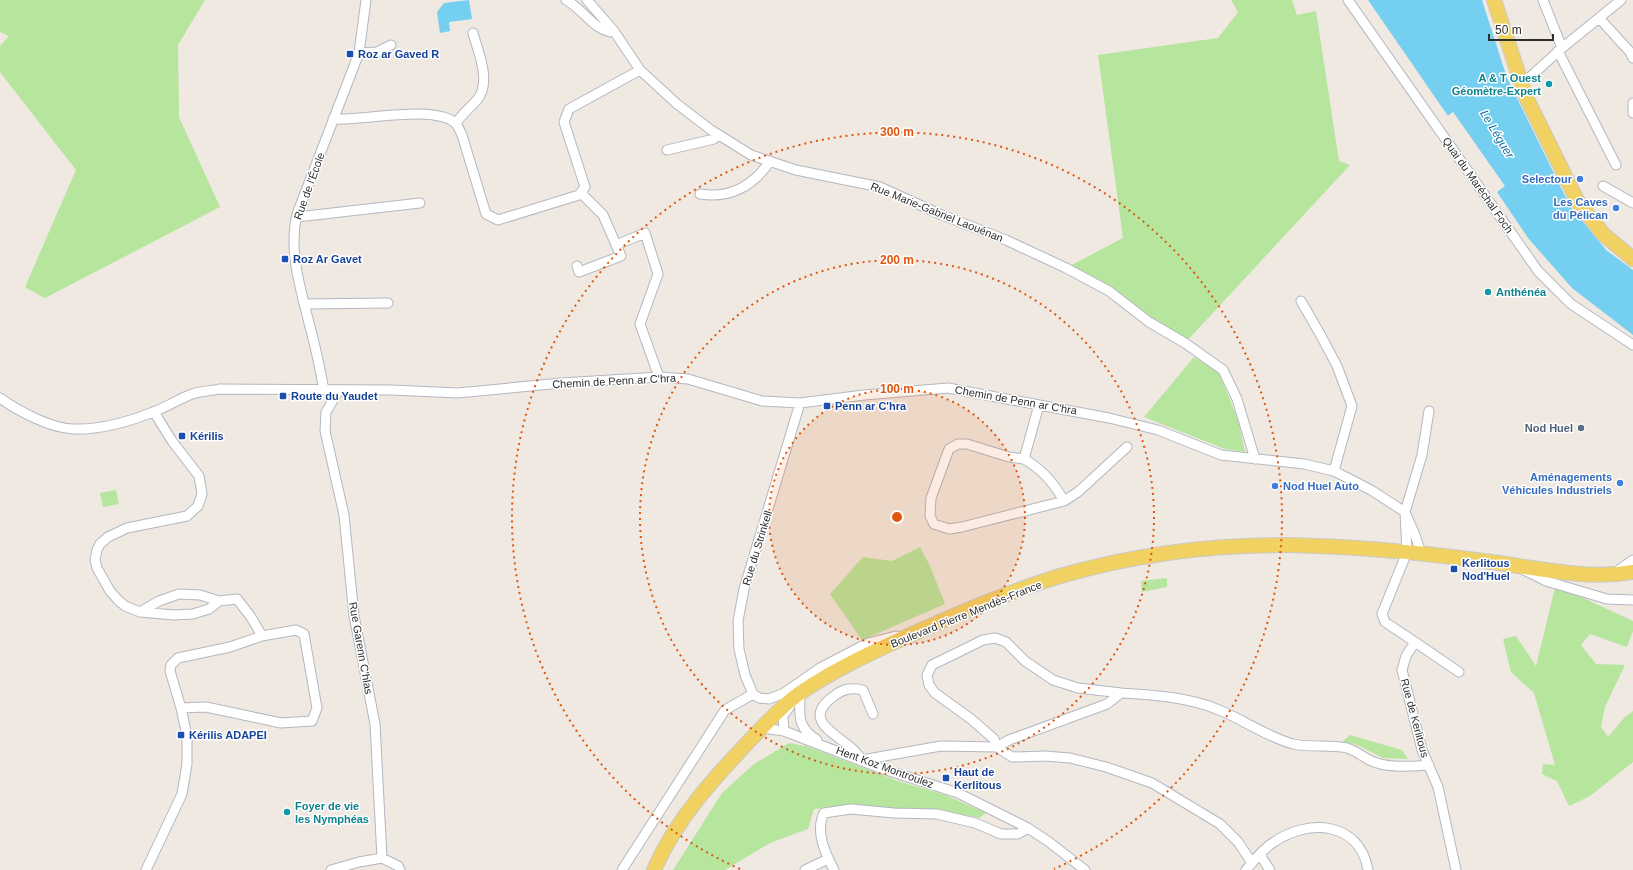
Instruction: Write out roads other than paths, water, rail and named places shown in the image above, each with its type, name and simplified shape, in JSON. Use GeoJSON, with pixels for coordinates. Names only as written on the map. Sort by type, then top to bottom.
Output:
{"type":"FeatureCollection","features":[{"type":"Feature","properties":{"kind":"main road"},"geometry":{"type":"LineString","coordinates":[[1494,0],[1519,81],[1578,202],[1603,234],[1633,259]]}},
{"type":"Feature","properties":{"kind":"main road","name":"Boulevard Pierre Mendès-France"},"geometry":{"type":"LineString","coordinates":[[654,870],[684,818],[698,798],[776,712],[800,693],[859,659],[921,630],[1007,595],[1061,576],[1156,554],[1199,549],[1248,546],[1319,546],[1413,553],[1577,573],[1612,575],[1633,572]]}},
{"type":"Feature","properties":{"kind":"street","name":"Rue de l'École"},"geometry":{"type":"LineString","coordinates":[[362,0],[364,10]]}},
{"type":"Feature","properties":{"kind":"street","name":"Rue de l'École"},"geometry":{"type":"LineString","coordinates":[[324,390],[296,272],[293,246],[297,217],[359,53],[366,0]]}},
{"type":"Feature","properties":{"kind":"street"},"geometry":{"type":"LineString","coordinates":[[566,0],[574,4],[596,26],[610,32],[614,31]]}},
{"type":"Feature","properties":{"kind":"street","name":"Rue Marie-Gabriel Laouénan"},"geometry":{"type":"LineString","coordinates":[[587,0],[614,31],[640,70],[677,104],[718,134],[751,155],[796,170],[880,187],[942,215],[1006,240],[1066,268],[1108,291],[1149,322],[1185,343],[1223,370],[1238,399],[1255,459]]}},
{"type":"Feature","properties":{"kind":"street","name":"Quai du Maréchal Foch"},"geometry":{"type":"LineString","coordinates":[[1348,0],[1538,271],[1571,304],[1633,346]]}},
{"type":"Feature","properties":{"kind":"street"},"geometry":{"type":"LineString","coordinates":[[1543,0],[1560,49],[1616,165]]}},
{"type":"Feature","properties":{"kind":"street"},"geometry":{"type":"LineString","coordinates":[[1519,81],[1530,77],[1560,49],[1600,19],[1621,0]]}},
{"type":"Feature","properties":{"kind":"street"},"geometry":{"type":"LineString","coordinates":[[1600,19],[1630,52],[1633,58]]}},
{"type":"Feature","properties":{"kind":"street"},"geometry":{"type":"LineString","coordinates":[[456,123],[464,111],[478,99],[484,86],[483,72],[473,33]]}},
{"type":"Feature","properties":{"kind":"street"},"geometry":{"type":"LineString","coordinates":[[359,53],[377,52],[391,44]]}},
{"type":"Feature","properties":{"kind":"street"},"geometry":{"type":"LineString","coordinates":[[577,266],[579,272],[621,256],[603,215],[583,190],[564,122],[570,109],[640,70]]}},
{"type":"Feature","properties":{"kind":"street"},"geometry":{"type":"LineString","coordinates":[[1633,103],[1633,113]]}},
{"type":"Feature","properties":{"kind":"street"},"geometry":{"type":"LineString","coordinates":[[333,119],[347,120],[428,114],[443,116],[456,123],[462,135],[486,214],[498,220],[579,196],[583,190]]}},
{"type":"Feature","properties":{"kind":"street"},"geometry":{"type":"LineString","coordinates":[[668,150],[714,139],[718,134]]}},
{"type":"Feature","properties":{"kind":"street"},"geometry":{"type":"LineString","coordinates":[[700,194],[713,196],[729,193],[743,188],[763,172],[770,161]]}},
{"type":"Feature","properties":{"kind":"street"},"geometry":{"type":"LineString","coordinates":[[1603,186],[1633,203]]}},
{"type":"Feature","properties":{"kind":"street"},"geometry":{"type":"LineString","coordinates":[[297,217],[420,203]]}},
{"type":"Feature","properties":{"kind":"street"},"geometry":{"type":"LineString","coordinates":[[616,245],[645,233],[658,274],[640,324],[659,377]]}},
{"type":"Feature","properties":{"kind":"street"},"geometry":{"type":"LineString","coordinates":[[1301,301],[1337,366],[1348,390],[1352,406],[1334,471]]}},
{"type":"Feature","properties":{"kind":"street"},"geometry":{"type":"LineString","coordinates":[[304,304],[388,303]]}},
{"type":"Feature","properties":{"kind":"street","name":"Chemin de Penn ar C'hra"},"geometry":{"type":"LineString","coordinates":[[324,390],[458,393],[561,383],[634,380],[659,377],[688,379],[762,401],[800,403],[864,395],[948,388],[1109,418],[1158,430],[1221,455],[1304,464],[1334,471],[1371,490],[1405,512]]}},
{"type":"Feature","properties":{"kind":"street"},"geometry":{"type":"LineString","coordinates":[[0,398],[14,408],[46,422],[72,429],[98,428],[127,421],[154,412],[193,394],[219,389],[324,390]]}},
{"type":"Feature","properties":{"kind":"street","name":"Rue Garenn C'hlas"},"geometry":{"type":"LineString","coordinates":[[339,390],[326,412],[325,431],[344,515],[354,616],[375,724],[382,858]]}},
{"type":"Feature","properties":{"kind":"street","name":"Rue du Strinkell"},"geometry":{"type":"LineString","coordinates":[[753,694],[745,675],[739,649],[738,621],[744,589],[800,403]]}},
{"type":"Feature","properties":{"kind":"street"},"geometry":{"type":"LineString","coordinates":[[1024,459],[1039,405]]}},
{"type":"Feature","properties":{"kind":"street"},"geometry":{"type":"LineString","coordinates":[[1429,411],[1422,455],[1405,512],[1413,553],[1382,614],[1385,622],[1459,672]]}},
{"type":"Feature","properties":{"kind":"street"},"geometry":{"type":"LineString","coordinates":[[154,412],[172,441],[199,476],[202,494],[198,506],[187,516],[127,528],[108,537],[100,544],[95,560],[97,568],[104,582],[125,606],[140,612],[174,615],[193,614],[209,609],[219,601]]}},
{"type":"Feature","properties":{"kind":"street"},"geometry":{"type":"LineString","coordinates":[[1064,501],[1056,487],[1045,474],[1024,459],[1010,457],[967,444],[958,444],[950,449],[931,498],[930,516],[934,524],[949,529],[1064,501],[1078,492],[1127,447]]}},
{"type":"Feature","properties":{"kind":"street"},"geometry":{"type":"LineString","coordinates":[[1612,575],[1633,560]]}},
{"type":"Feature","properties":{"kind":"street"},"geometry":{"type":"LineString","coordinates":[[1513,565],[1546,581],[1607,599],[1633,600]]}},
{"type":"Feature","properties":{"kind":"street"},"geometry":{"type":"LineString","coordinates":[[140,612],[159,601],[179,594],[200,595],[219,601],[237,599],[251,617],[262,636]]}},
{"type":"Feature","properties":{"kind":"street"},"geometry":{"type":"LineString","coordinates":[[146,870],[182,794],[187,764],[187,736],[181,708],[170,671],[171,665],[178,658],[230,647],[262,636],[296,630],[304,634],[317,708],[312,721],[281,723],[206,707],[181,708]]}},
{"type":"Feature","properties":{"kind":"street"},"geometry":{"type":"LineString","coordinates":[[622,870],[725,710],[753,694],[759,698],[769,699],[784,693],[820,668],[868,643],[921,630]]}},
{"type":"Feature","properties":{"kind":"street"},"geometry":{"type":"LineString","coordinates":[[1368,870],[1367,862],[1357,844],[1341,830],[1318,827],[1298,830],[1274,842],[1249,866],[1238,842],[1220,824],[1152,783],[1106,767],[1070,758],[1045,756],[1012,757],[997,747],[994,739],[932,689],[929,685],[927,675],[932,665],[983,640],[995,638],[1006,642],[1025,661],[1054,680],[1078,688],[1121,693],[1149,694],[1170,698],[1217,709],[1247,722],[1273,737],[1295,744],[1348,748],[1377,763],[1403,766],[1429,766]]}},
{"type":"Feature","properties":{"kind":"street","name":"Rue de Kerlitous"},"geometry":{"type":"LineString","coordinates":[[1415,642],[1406,656],[1402,670],[1422,750],[1438,787],[1456,870]]}},
{"type":"Feature","properties":{"kind":"street"},"geometry":{"type":"LineString","coordinates":[[873,714],[863,690],[853,687],[839,692],[823,703],[820,713],[823,725],[834,736],[850,746],[862,760],[941,746],[997,747],[1009,740],[1107,704],[1121,693]]}},
{"type":"Feature","properties":{"kind":"street"},"geometry":{"type":"LineString","coordinates":[[784,731],[784,716],[800,693]]}},
{"type":"Feature","properties":{"kind":"street","name":"Hent Koz Montroulez"},"geometry":{"type":"LineString","coordinates":[[800,693],[800,720],[806,733],[830,748]]}},
{"type":"Feature","properties":{"kind":"street","name":"Hent Koz Montroulez"},"geometry":{"type":"LineString","coordinates":[[762,728],[784,731],[900,774],[958,793],[1028,828],[1049,842],[1082,869]]}},
{"type":"Feature","properties":{"kind":"street"},"geometry":{"type":"LineString","coordinates":[[834,870],[828,859],[820,830],[820,822],[824,813],[852,809],[894,813],[937,814],[975,823],[1001,834],[1018,834],[1028,828]]}},
{"type":"Feature","properties":{"kind":"street"},"geometry":{"type":"LineString","coordinates":[[1260,855],[1270,870]]}},
{"type":"Feature","properties":{"kind":"street"},"geometry":{"type":"LineString","coordinates":[[330,870],[359,862],[382,858],[398,866],[400,870]]}},
{"type":"Feature","properties":{"kind":"street"},"geometry":{"type":"LineString","coordinates":[[805,870],[828,859]]}},
{"type":"Feature","properties":{"kind":"water"},"geometry":{"type":"Polygon","coordinates":[[[469,0],[472,19],[449,22],[450,31],[440,33],[437,12],[444,3],[469,0]]]}},
{"type":"Feature","properties":{"kind":"water","name":"Le Léguer"},"geometry":{"type":"Polygon","coordinates":[[[1368,0],[1482,0],[1507,78],[1570,206],[1606,250],[1633,270],[1633,335],[1572,288],[1528,238],[1497,192],[1504,186],[1453,112],[1448,116],[1368,0]]]}},
{"type":"Feature","properties":{"kind":"place","name":"Roz ar Gaved R"},"geometry":{"type":"Point","coordinates":[350,54]}},
{"type":"Feature","properties":{"kind":"place","name":"A & T Ouest Géomètre-Expert"},"geometry":{"type":"Point","coordinates":[1549,84]}},
{"type":"Feature","properties":{"kind":"place","name":"Selectour"},"geometry":{"type":"Point","coordinates":[1580,179]}},
{"type":"Feature","properties":{"kind":"place","name":"Les Caves du Pélican"},"geometry":{"type":"Point","coordinates":[1616,208]}},
{"type":"Feature","properties":{"kind":"place","name":"Roz Ar Gavet"},"geometry":{"type":"Point","coordinates":[285,259]}},
{"type":"Feature","properties":{"kind":"place","name":"Anthénéa"},"geometry":{"type":"Point","coordinates":[1488,292]}},
{"type":"Feature","properties":{"kind":"place","name":"Route du Yaudet"},"geometry":{"type":"Point","coordinates":[283,396]}},
{"type":"Feature","properties":{"kind":"place","name":"Penn ar C'hra"},"geometry":{"type":"Point","coordinates":[827,406]}},
{"type":"Feature","properties":{"kind":"place","name":"Nod Huel"},"geometry":{"type":"Point","coordinates":[1581,428]}},
{"type":"Feature","properties":{"kind":"place","name":"Kérilis"},"geometry":{"type":"Point","coordinates":[182,436]}},
{"type":"Feature","properties":{"kind":"place","name":"Aménagements Véhicules Industriels"},"geometry":{"type":"Point","coordinates":[1620,483]}},
{"type":"Feature","properties":{"kind":"place","name":"Nod Huel Auto"},"geometry":{"type":"Point","coordinates":[1275,486]}},
{"type":"Feature","properties":{"kind":"place","name":"Kerlitous Nod'Huel"},"geometry":{"type":"Point","coordinates":[1454,569]}},
{"type":"Feature","properties":{"kind":"place","name":"Kérilis ADAPEI"},"geometry":{"type":"Point","coordinates":[181,735]}},
{"type":"Feature","properties":{"kind":"place","name":"Haut de Kerlitous"},"geometry":{"type":"Point","coordinates":[946,778]}},
{"type":"Feature","properties":{"kind":"place","name":"Foyer de vie les Nymphéas"},"geometry":{"type":"Point","coordinates":[287,812]}}]}
